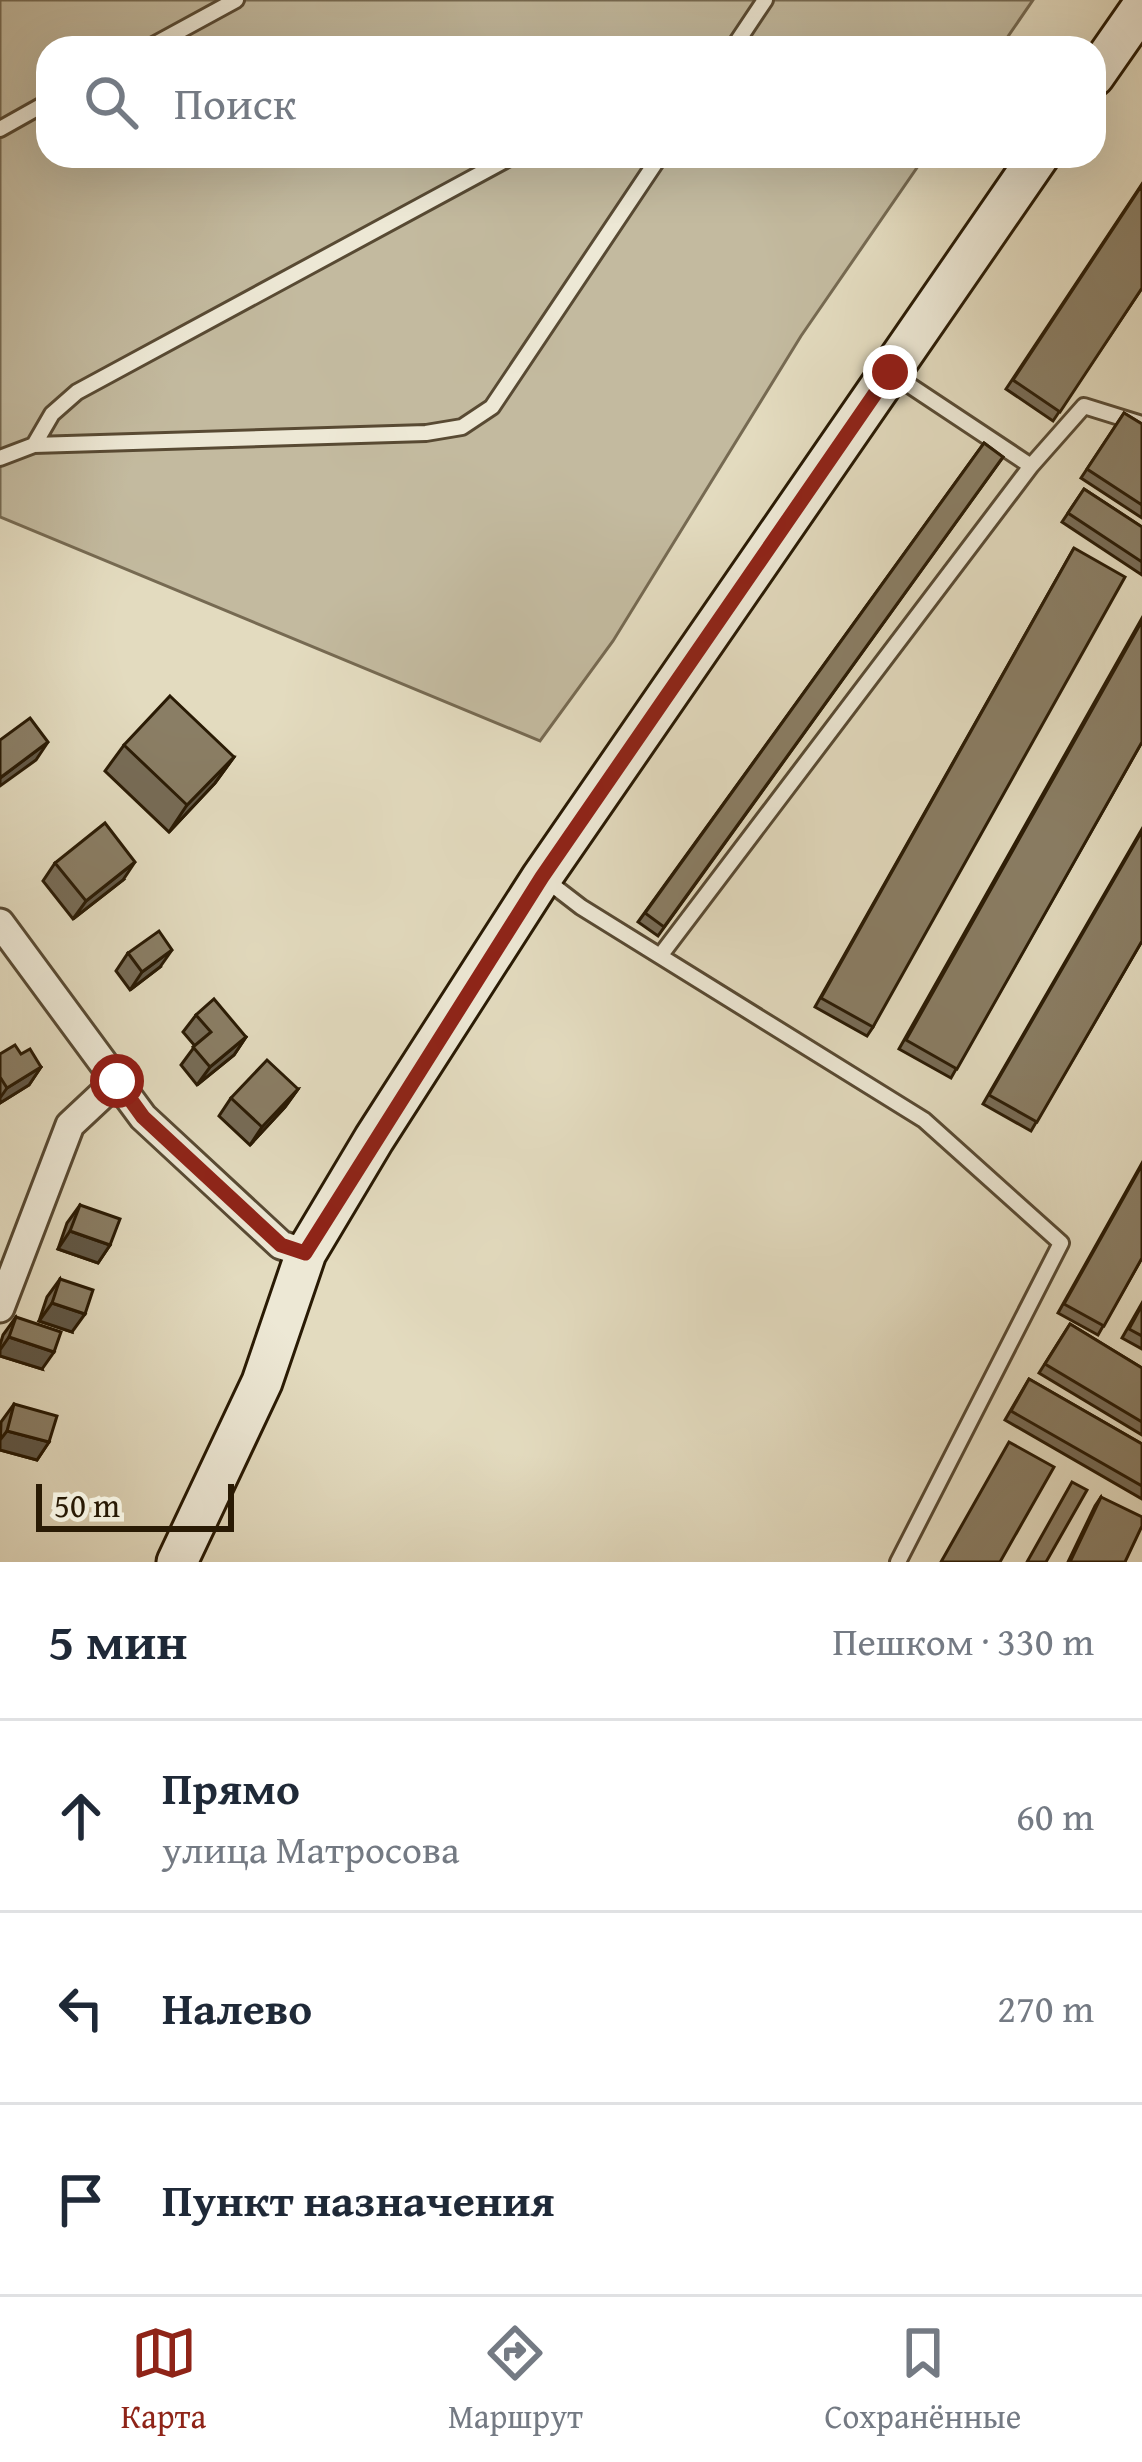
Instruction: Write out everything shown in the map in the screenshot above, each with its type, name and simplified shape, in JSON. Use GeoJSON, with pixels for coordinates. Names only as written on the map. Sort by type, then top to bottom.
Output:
{"type":"FeatureCollection","features":[{"type":"Feature","properties":{"kind":"main road"},"geometry":{"type":"LineString","coordinates":[[1106,59],[1142,7]]}},
{"type":"Feature","properties":{"kind":"main road"},"geometry":{"type":"LineString","coordinates":[[177,1562],[262,1382],[305,1253],[542,877],[1031,168]]}},
{"type":"Feature","properties":{"kind":"street"},"geometry":{"type":"LineString","coordinates":[[0,923],[143,1117],[281,1245],[305,1253]]}},
{"type":"Feature","properties":{"kind":"street"},"geometry":{"type":"LineString","coordinates":[[0,1308],[70,1125],[117,1081]]}},
{"type":"Feature","properties":{"kind":"lane"},"geometry":{"type":"LineString","coordinates":[[170,36],[236,0]]}},
{"type":"Feature","properties":{"kind":"lane"},"geometry":{"type":"LineString","coordinates":[[741,36],[765,0]]}},
{"type":"Feature","properties":{"kind":"lane"},"geometry":{"type":"LineString","coordinates":[[0,128],[36,108]]}},
{"type":"Feature","properties":{"kind":"lane"},"geometry":{"type":"LineString","coordinates":[[34,445],[52,414],[76,392],[491,168]]}},
{"type":"Feature","properties":{"kind":"lane"},"geometry":{"type":"LineString","coordinates":[[0,458],[34,445],[425,433],[462,427],[492,407],[652,168]]}},
{"type":"Feature","properties":{"kind":"lane"},"geometry":{"type":"LineString","coordinates":[[890,372],[1031,466]]}},
{"type":"Feature","properties":{"kind":"lane"},"geometry":{"type":"LineString","coordinates":[[660,956],[1031,466],[1084,406],[1142,424]]}},
{"type":"Feature","properties":{"kind":"lane"},"geometry":{"type":"LineString","coordinates":[[542,877],[581,907],[923,1120],[1061,1244],[898,1562]]}},
{"type":"Feature","properties":{"kind":"shaded area"},"geometry":{"type":"Polygon","coordinates":[[[0,0],[1033,0],[1008,36],[36,36],[36,168],[917,168],[801,336],[613,641],[540,741],[0,517],[0,0]]]}},
{"type":"Feature","properties":{"kind":"building"},"geometry":{"type":"Polygon","coordinates":[[[1142,185],[1142,288],[1060,412],[1013,380],[1142,185]]]}},
{"type":"Feature","properties":{"kind":"building"},"geometry":{"type":"Polygon","coordinates":[[[1124,413],[1142,424],[1142,505],[1087,469],[1124,413]]]}},
{"type":"Feature","properties":{"kind":"building"},"geometry":{"type":"Polygon","coordinates":[[[984,443],[1003,457],[664,927],[645,913],[984,443]]]}},
{"type":"Feature","properties":{"kind":"building"},"geometry":{"type":"Polygon","coordinates":[[[1084,489],[1142,527],[1142,562],[1068,513],[1084,489]]]}},
{"type":"Feature","properties":{"kind":"building"},"geometry":{"type":"Polygon","coordinates":[[[1074,548],[1125,577],[873,1027],[821,998],[1074,548]]]}},
{"type":"Feature","properties":{"kind":"building"},"geometry":{"type":"Polygon","coordinates":[[[1142,621],[1142,742],[957,1069],[906,1040],[1142,621]]]}},
{"type":"Feature","properties":{"kind":"building"},"geometry":{"type":"Polygon","coordinates":[[[170,696],[234,757],[187,805],[124,745],[170,696]]]}},
{"type":"Feature","properties":{"kind":"building"},"geometry":{"type":"Polygon","coordinates":[[[30,718],[48,742],[0,778],[0,740],[30,718]]]}},
{"type":"Feature","properties":{"kind":"building"},"geometry":{"type":"Polygon","coordinates":[[[105,823],[135,862],[86,901],[55,863],[105,823]]]}},
{"type":"Feature","properties":{"kind":"building"},"geometry":{"type":"Polygon","coordinates":[[[1142,831],[1142,941],[1037,1122],[989,1095],[1142,831]]]}},
{"type":"Feature","properties":{"kind":"building"},"geometry":{"type":"Polygon","coordinates":[[[159,931],[172,950],[142,972],[128,953],[159,931]]]}},
{"type":"Feature","properties":{"kind":"building"},"geometry":{"type":"Polygon","coordinates":[[[214,999],[246,1037],[210,1067],[193,1047],[211,1032],[196,1015],[214,999]]]}},
{"type":"Feature","properties":{"kind":"building"},"geometry":{"type":"Polygon","coordinates":[[[15,1045],[21,1054],[30,1049],[41,1067],[7,1088],[0,1077],[0,1054],[15,1045]]]}},
{"type":"Feature","properties":{"kind":"building"},"geometry":{"type":"Polygon","coordinates":[[[267,1060],[298,1089],[262,1127],[231,1098],[267,1060]]]}},
{"type":"Feature","properties":{"kind":"building"},"geometry":{"type":"Polygon","coordinates":[[[1142,1165],[1142,1258],[1104,1326],[1064,1304],[1142,1165]]]}},
{"type":"Feature","properties":{"kind":"building"},"geometry":{"type":"Polygon","coordinates":[[[80,1205],[120,1219],[110,1245],[70,1231],[80,1205]]]}},
{"type":"Feature","properties":{"kind":"building"},"geometry":{"type":"Polygon","coordinates":[[[60,1279],[93,1290],[85,1314],[52,1303],[60,1279]]]}},
{"type":"Feature","properties":{"kind":"building"},"geometry":{"type":"Polygon","coordinates":[[[1142,1305],[1142,1336],[1129,1329],[1142,1305]]]}},
{"type":"Feature","properties":{"kind":"building"},"geometry":{"type":"Polygon","coordinates":[[[16,1317],[61,1332],[54,1352],[9,1337],[16,1317]]]}},
{"type":"Feature","properties":{"kind":"building"},"geometry":{"type":"Polygon","coordinates":[[[1070,1324],[1142,1368],[1142,1422],[1045,1364],[1070,1324]]]}},
{"type":"Feature","properties":{"kind":"building"},"geometry":{"type":"Polygon","coordinates":[[[1029,1379],[1142,1444],[1142,1486],[1011,1411],[1029,1379]]]}},
{"type":"Feature","properties":{"kind":"building"},"geometry":{"type":"Polygon","coordinates":[[[14,1404],[57,1416],[49,1442],[7,1431],[14,1404]]]}},
{"type":"Feature","properties":{"kind":"building"},"geometry":{"type":"Polygon","coordinates":[[[1009,1442],[1054,1467],[1000,1562],[941,1562],[1009,1442]]]}},
{"type":"Feature","properties":{"kind":"building"},"geometry":{"type":"Polygon","coordinates":[[[1072,1482],[1087,1490],[1046,1562],[1027,1562],[1072,1482]]]}},
{"type":"Feature","properties":{"kind":"building"},"geometry":{"type":"Polygon","coordinates":[[[1101,1497],[1142,1517],[1125,1562],[1070,1562],[1101,1497]]]}},
{"type":"Feature","properties":{"kind":"route"},"geometry":{"type":"LineString","coordinates":[[117,1081],[143,1117],[281,1245],[305,1253],[542,877],[890,372]]}}]}
